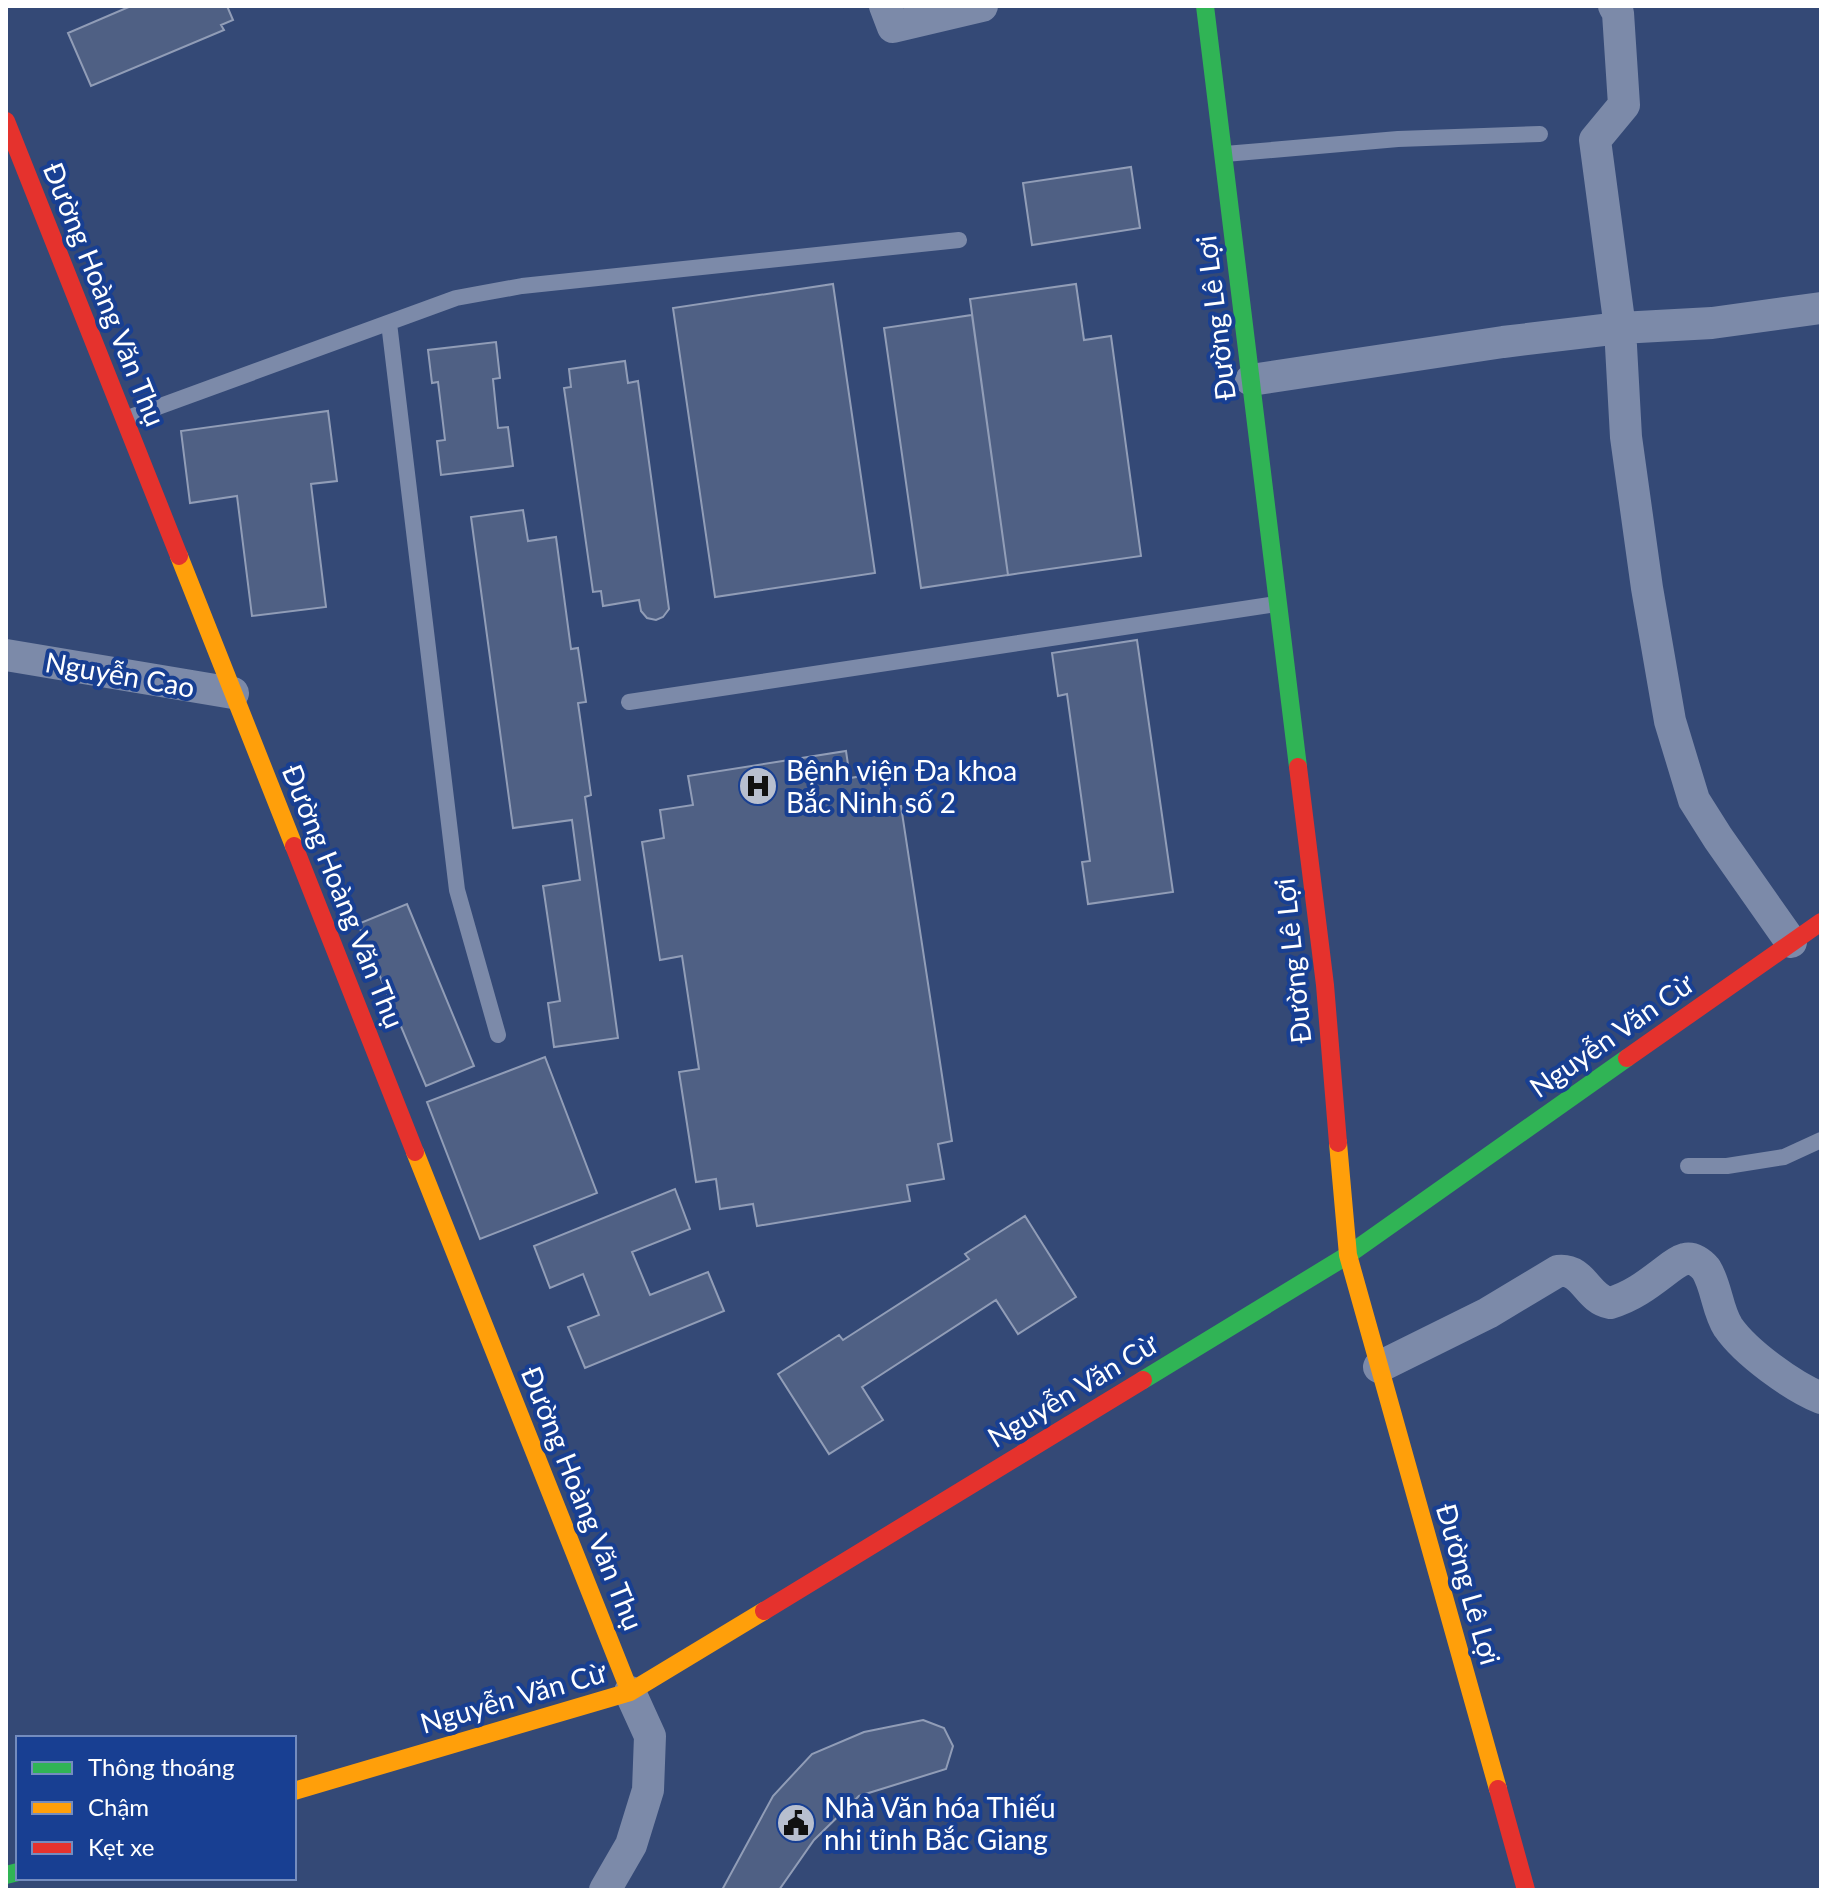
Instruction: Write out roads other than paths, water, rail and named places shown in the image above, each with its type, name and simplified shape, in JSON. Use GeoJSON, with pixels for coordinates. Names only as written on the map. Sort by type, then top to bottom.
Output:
{"type":"FeatureCollection","features":[{"type":"Feature","properties":{"kind":"street"},"geometry":{"type":"LineString","coordinates":[[885,6],[893,27],[982,6]]}},
{"type":"Feature","properties":{"kind":"street","name":"Đường Lê Lợi"},"geometry":{"type":"LineString","coordinates":[[1205,6],[1325,985],[1348,1255],[1526,1890]]}},
{"type":"Feature","properties":{"kind":"street"},"geometry":{"type":"LineString","coordinates":[[1614,6],[1618,13],[1624,105],[1595,140],[1620,328],[1626,437],[1670,721],[1694,800],[1791,942]]}},
{"type":"Feature","properties":{"kind":"street","name":"Đường Hoàng Văn Thụ"},"geometry":{"type":"LineString","coordinates":[[6,121],[630,1692]]}},
{"type":"Feature","properties":{"kind":"street"},"geometry":{"type":"LineString","coordinates":[[1251,380],[1620,328],[1712,323],[1821,308]]}},
{"type":"Feature","properties":{"kind":"street","name":"Nguyễn Cao"},"geometry":{"type":"LineString","coordinates":[[6,655],[233,693]]}},
{"type":"Feature","properties":{"kind":"street","name":"Nguyễn Văn Cừ"},"geometry":{"type":"LineString","coordinates":[[296,1790],[630,1692],[1348,1255],[1821,922]]}},
{"type":"Feature","properties":{"kind":"street"},"geometry":{"type":"LineString","coordinates":[[1379,1367],[1488,1313],[1558,1271],[1574,1273],[1596,1298],[1610,1303],[1632,1295],[1687,1259],[1704,1267],[1715,1287],[1727,1326],[1753,1353],[1806,1392],[1821,1398]]}},
{"type":"Feature","properties":{"kind":"street"},"geometry":{"type":"LineString","coordinates":[[605,1890],[631,1845],[648,1790],[650,1736],[630,1692]]}},
{"type":"Feature","properties":{"kind":"lane"},"geometry":{"type":"LineString","coordinates":[[1223,155],[1398,139],[1540,134]]}},
{"type":"Feature","properties":{"kind":"lane"},"geometry":{"type":"LineString","coordinates":[[125,419],[456,298],[522,286],[959,240]]}},
{"type":"Feature","properties":{"kind":"lane"},"geometry":{"type":"LineString","coordinates":[[389,323],[457,890],[498,1035]]}},
{"type":"Feature","properties":{"kind":"lane"},"geometry":{"type":"LineString","coordinates":[[629,702],[1278,604]]}},
{"type":"Feature","properties":{"kind":"lane"},"geometry":{"type":"LineString","coordinates":[[1688,1166],[1727,1166],[1784,1157],[1821,1140]]}},
{"type":"Feature","properties":{"kind":"place","name":"Bệnh viện Đa khoa Bắc Ninh số 2"},"geometry":{"type":"Point","coordinates":[758,786]}},
{"type":"Feature","properties":{"kind":"place","name":"Nhà Văn hóa Thiếu nhi tỉnh Bắc Giang"},"geometry":{"type":"Point","coordinates":[796,1823]}}]}
